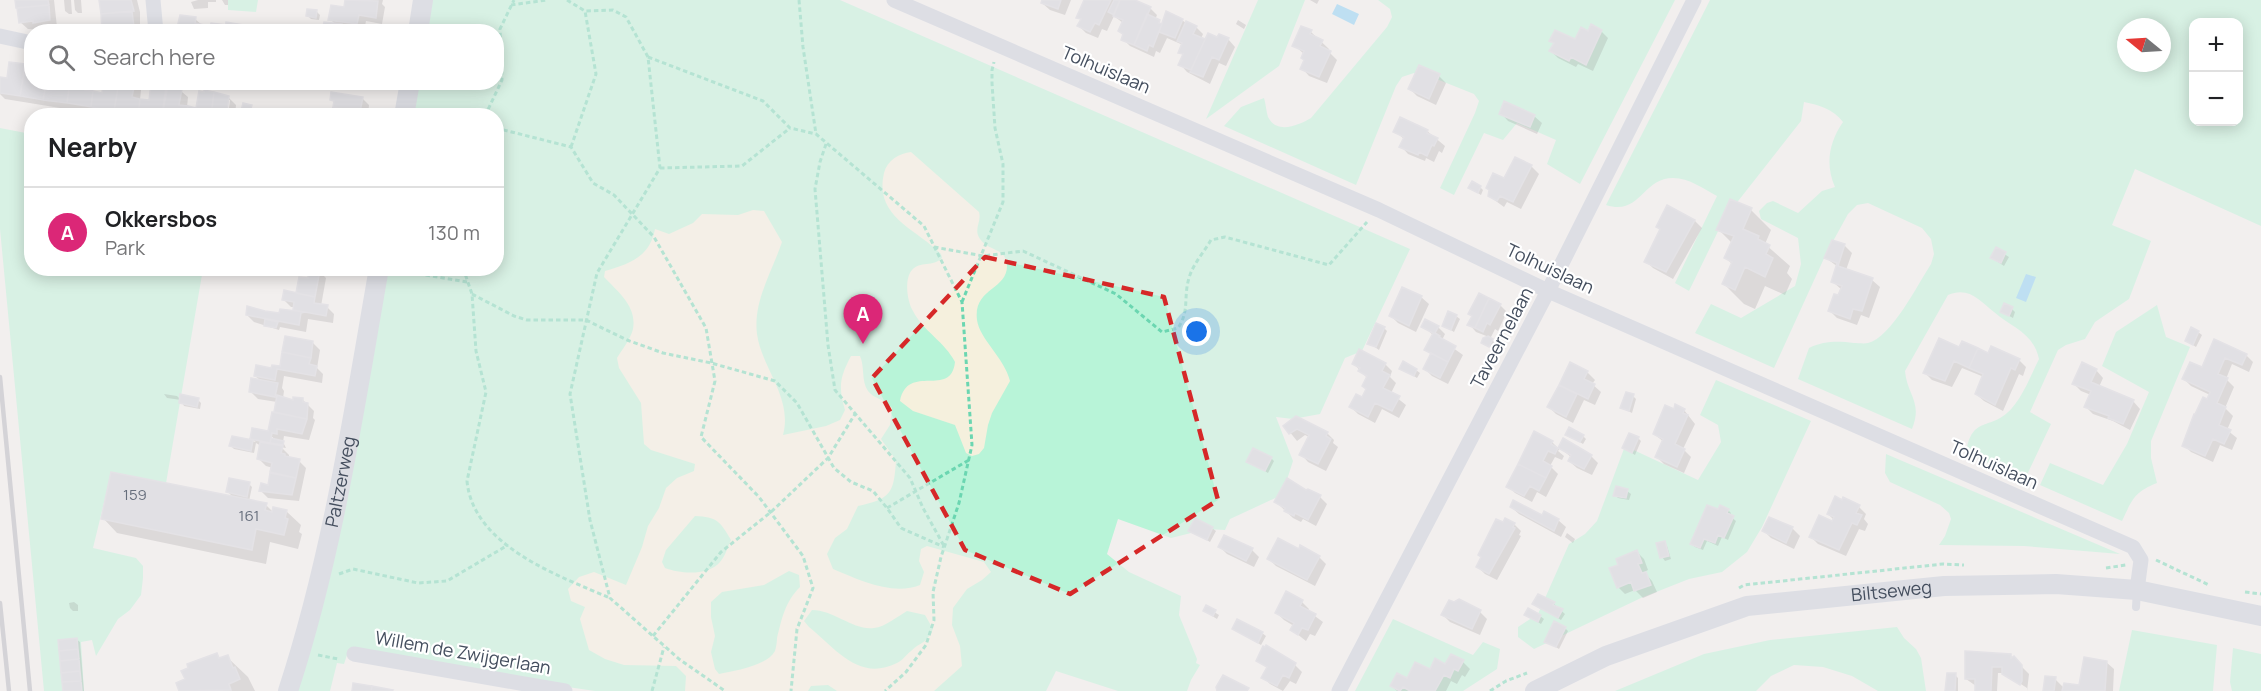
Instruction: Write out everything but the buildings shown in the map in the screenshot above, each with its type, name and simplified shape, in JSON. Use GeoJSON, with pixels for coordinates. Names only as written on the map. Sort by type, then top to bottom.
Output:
{"type":"FeatureCollection","features":[{"type":"Feature","properties":{"kind":"street"},"geometry":{"type":"LineString","coordinates":[[153,0],[155,24]]}},
{"type":"Feature","properties":{"kind":"street"},"geometry":{"type":"LineString","coordinates":[[419,24],[423,0]]}},
{"type":"Feature","properties":{"kind":"street","name":"Tolhuislaan"},"geometry":{"type":"LineString","coordinates":[[894,0],[1379,210],[1548,291],[2133,548],[2140,560],[2137,598]]}},
{"type":"Feature","properties":{"kind":"street","name":"Taveernelaan"},"geometry":{"type":"LineString","coordinates":[[1339,691],[1548,291],[1694,0]]}},
{"type":"Feature","properties":{"kind":"street"},"geometry":{"type":"LineString","coordinates":[[0,36],[24,40]]}},
{"type":"Feature","properties":{"kind":"street"},"geometry":{"type":"LineString","coordinates":[[405,108],[409,90]]}},
{"type":"Feature","properties":{"kind":"street","name":"Paltzerweg"},"geometry":{"type":"LineString","coordinates":[[288,691],[320,580],[346,453],[378,276]]}},
{"type":"Feature","properties":{"kind":"street","name":"Biltseweg"},"geometry":{"type":"LineString","coordinates":[[1535,691],[1606,656],[1747,606],[1944,586],[2056,584],[2261,616]]}},
{"type":"Feature","properties":{"kind":"street","name":"Willem de Zwijgerlaan"},"geometry":{"type":"LineString","coordinates":[[354,654],[565,691]]}},
{"type":"Feature","properties":{"kind":"path"},"geometry":{"type":"LineString","coordinates":[[502,24],[514,0]]}},
{"type":"Feature","properties":{"kind":"path"},"geometry":{"type":"LineString","coordinates":[[511,5],[547,0]]}},
{"type":"Feature","properties":{"kind":"path"},"geometry":{"type":"LineString","coordinates":[[567,0],[585,11],[613,10],[626,17],[648,57],[660,168],[597,273],[570,394],[590,520],[610,598]]}},
{"type":"Feature","properties":{"kind":"path"},"geometry":{"type":"LineString","coordinates":[[800,0],[803,46],[816,134]]}},
{"type":"Feature","properties":{"kind":"path"},"geometry":{"type":"LineString","coordinates":[[571,147],[596,74],[585,11]]}},
{"type":"Feature","properties":{"kind":"path"},"geometry":{"type":"LineString","coordinates":[[962,303],[1004,202],[1004,164],[995,128],[992,77],[999,46]]}},
{"type":"Feature","properties":{"kind":"path"},"geometry":{"type":"LineString","coordinates":[[648,57],[763,102],[790,128],[816,134],[924,226],[962,303],[972,445],[959,503],[933,592],[934,620],[926,645],[906,672],[885,691]]}},
{"type":"Feature","properties":{"kind":"path"},"geometry":{"type":"LineString","coordinates":[[489,108],[497,90]]}},
{"type":"Feature","properties":{"kind":"path"},"geometry":{"type":"LineString","coordinates":[[660,168],[742,166],[790,128]]}},
{"type":"Feature","properties":{"kind":"path"},"geometry":{"type":"LineString","coordinates":[[504,130],[571,147],[593,183],[614,195],[654,237],[706,328],[714,381],[701,437],[771,512],[803,556],[813,588],[797,629],[790,691]]}},
{"type":"Feature","properties":{"kind":"path"},"geometry":{"type":"LineString","coordinates":[[826,143],[820,162],[816,189],[828,345],[835,390],[910,478],[944,548]]}},
{"type":"Feature","properties":{"kind":"path"},"geometry":{"type":"LineString","coordinates":[[934,247],[983,256],[1023,251],[1116,294],[1162,332],[1178,328],[1185,317],[1186,290],[1190,274],[1211,240],[1225,237],[1329,265],[1379,210]]}},
{"type":"Feature","properties":{"kind":"path"},"geometry":{"type":"LineString","coordinates":[[432,276],[467,282]]}},
{"type":"Feature","properties":{"kind":"path"},"geometry":{"type":"LineString","coordinates":[[465,276],[472,294],[477,351],[486,392],[466,481],[468,494],[484,524],[534,565],[610,598],[664,647],[725,691]]}},
{"type":"Feature","properties":{"kind":"path"},"geometry":{"type":"LineString","coordinates":[[472,294],[514,316],[527,320],[586,320],[627,340],[663,353],[711,363],[775,381],[797,402],[834,468],[851,482],[873,491],[902,528],[944,548]]}},
{"type":"Feature","properties":{"kind":"path"},"geometry":{"type":"LineString","coordinates":[[653,636],[721,552],[771,512],[828,458],[855,414]]}},
{"type":"Feature","properties":{"kind":"path"},"geometry":{"type":"LineString","coordinates":[[887,508],[969,460]]}},
{"type":"Feature","properties":{"kind":"path"},"geometry":{"type":"LineString","coordinates":[[320,580],[354,569],[418,583],[447,582],[508,545]]}},
{"type":"Feature","properties":{"kind":"path"},"geometry":{"type":"LineString","coordinates":[[652,691],[664,647]]}},
{"type":"Feature","properties":{"kind":"path"},"geometry":{"type":"LineString","coordinates":[[301,651],[353,662],[354,654]]}},
{"type":"Feature","properties":{"kind":"highlighted area"},"geometry":{"type":"Polygon","coordinates":[[[985,257],[1164,297],[1218,500],[1070,594],[965,550],[872,378],[985,257]]]}},
{"type":"Feature","properties":{"kind":"green space"},"geometry":{"type":"Polygon","coordinates":[[[228,0],[258,0],[256,12],[228,10],[228,0]]]}},
{"type":"Feature","properties":{"kind":"green space"},"geometry":{"type":"Polygon","coordinates":[[[428,0],[840,0],[1410,249],[1362,351],[1345,358],[1320,414],[1293,419],[1276,417],[1293,461],[1282,495],[1230,519],[1225,530],[1207,529],[1171,538],[1118,519],[1107,554],[1129,572],[1181,596],[1179,615],[1197,659],[1196,663],[1200,665],[1187,691],[1118,691],[1056,671],[1046,691],[595,691],[347,655],[344,664],[337,663],[330,691],[295,691],[381,276],[504,276],[504,108],[409,108],[413,90],[504,90],[504,24],[423,24],[428,0]]]}},
{"type":"Feature","properties":{"kind":"green space"},"geometry":{"type":"Polygon","coordinates":[[[1258,0],[1305,0],[1279,66],[1206,119],[1258,0]]]}},
{"type":"Feature","properties":{"kind":"green space"},"geometry":{"type":"Polygon","coordinates":[[[1378,0],[1675,0],[1580,184],[1547,164],[1556,140],[1517,123],[1503,140],[1484,133],[1454,195],[1440,188],[1479,101],[1474,94],[1429,76],[1414,73],[1402,77],[1396,86],[1356,185],[1224,126],[1241,107],[1264,98],[1268,117],[1277,126],[1294,126],[1311,118],[1387,27],[1392,17],[1390,9],[1378,0]]]}},
{"type":"Feature","properties":{"kind":"green space"},"geometry":{"type":"Polygon","coordinates":[[[1710,0],[2261,0],[2261,226],[2135,169],[2112,225],[2151,241],[2129,299],[2095,322],[2085,339],[2058,350],[2030,412],[2051,424],[2025,479],[1966,453],[1969,441],[1978,428],[1997,420],[2016,403],[2039,359],[2027,336],[1974,296],[1962,292],[1948,295],[1905,371],[1916,412],[1912,429],[1798,379],[1809,348],[1831,342],[1868,343],[1877,339],[1895,321],[1931,264],[1934,254],[1931,239],[1922,228],[1868,203],[1857,205],[1848,214],[1826,254],[1774,368],[1695,333],[1711,304],[1741,318],[1795,286],[1801,264],[1798,238],[1761,219],[1759,211],[1767,203],[1773,201],[1798,213],[1822,191],[1835,187],[1829,162],[1834,138],[1843,122],[1830,111],[1804,102],[1801,121],[1724,219],[1689,291],[1675,283],[1717,196],[1691,182],[1673,178],[1654,184],[1634,201],[1618,207],[1606,205],[1710,0]]]}},
{"type":"Feature","properties":{"kind":"green space"},"geometry":{"type":"Polygon","coordinates":[[[0,128],[24,133],[24,276],[202,276],[165,489],[110,478],[93,548],[136,558],[143,566],[141,595],[130,610],[118,619],[96,656],[92,640],[81,642],[84,691],[44,691],[0,229],[0,128]]]}},
{"type":"Feature","properties":{"kind":"green space"},"geometry":{"type":"Polygon","coordinates":[[[2157,305],[2166,337],[2190,347],[2151,441],[2151,458],[2157,483],[2138,493],[2122,521],[2040,485],[2050,463],[2103,485],[2127,444],[2149,392],[2102,366],[2116,332],[2157,305]]]}},
{"type":"Feature","properties":{"kind":"green space"},"geometry":{"type":"Polygon","coordinates":[[[1716,380],[1811,421],[1762,527],[1747,552],[1722,572],[1689,579],[1641,598],[1534,649],[1518,637],[1518,627],[1538,614],[1569,544],[1585,534],[1597,521],[1625,446],[1698,480],[1721,442],[1718,425],[1700,415],[1716,380]]]}},
{"type":"Feature","properties":{"kind":"green space"},"geometry":{"type":"Polygon","coordinates":[[[1886,454],[2120,554],[2024,546],[1939,545],[1951,519],[1949,513],[1940,505],[1890,482],[1885,473],[1886,454]]]}},
{"type":"Feature","properties":{"kind":"green space"},"geometry":{"type":"Polygon","coordinates":[[[1393,619],[1473,655],[1483,642],[1500,649],[1497,669],[1463,691],[1355,691],[1393,619]]]}},
{"type":"Feature","properties":{"kind":"green space"},"geometry":{"type":"Polygon","coordinates":[[[1897,627],[1921,658],[1926,691],[1878,691],[1852,676],[1823,667],[1794,665],[1771,676],[1756,691],[1615,691],[1704,654],[1770,640],[1897,627]]]}},
{"type":"Feature","properties":{"kind":"green space"},"geometry":{"type":"Polygon","coordinates":[[[2132,630],[2217,645],[2213,691],[2119,691],[2132,630]]]}},
{"type":"Feature","properties":{"kind":"green space"},"geometry":{"type":"Polygon","coordinates":[[[2233,648],[2261,654],[2261,691],[2232,691],[2230,682],[2233,648]]]}},
{"type":"Feature","properties":{"kind":"sand"},"geometry":{"type":"Polygon","coordinates":[[[911,152],[979,212],[977,232],[980,239],[1004,256],[1006,260],[1006,274],[980,301],[977,320],[983,335],[1003,364],[1010,381],[992,413],[984,448],[979,454],[972,456],[966,453],[955,425],[913,411],[900,401],[904,390],[911,384],[946,378],[952,373],[955,362],[946,348],[917,318],[908,296],[907,284],[912,270],[915,267],[938,261],[942,258],[941,254],[899,220],[885,201],[884,173],[888,164],[894,158],[911,152]]]}},
{"type":"Feature","properties":{"kind":"sand"},"geometry":{"type":"Polygon","coordinates":[[[753,210],[764,211],[782,242],[761,298],[757,334],[784,409],[783,435],[826,426],[840,420],[845,410],[841,382],[851,356],[860,356],[864,383],[868,391],[892,408],[890,425],[881,439],[896,460],[892,487],[884,497],[858,506],[847,529],[835,538],[827,554],[833,569],[887,588],[910,588],[920,585],[924,572],[919,561],[921,549],[927,546],[984,562],[991,572],[967,589],[953,608],[952,625],[960,646],[962,666],[934,691],[837,691],[828,685],[811,686],[808,691],[685,691],[686,676],[676,666],[624,665],[605,659],[589,650],[580,619],[585,607],[571,601],[568,589],[579,577],[594,572],[626,585],[648,526],[659,508],[666,488],[677,478],[694,471],[695,464],[651,450],[644,444],[641,403],[619,368],[617,358],[632,333],[632,313],[625,300],[604,277],[605,271],[630,262],[643,253],[655,229],[669,234],[693,223],[702,214],[738,215],[753,210]],[[695,516],[666,550],[662,562],[665,568],[679,572],[702,572],[715,567],[723,557],[731,540],[724,528],[713,519],[695,516]],[[789,571],[764,585],[722,592],[711,602],[715,636],[711,652],[715,669],[719,674],[758,664],[775,651],[785,611],[791,598],[800,587],[799,575],[789,571]],[[812,610],[804,621],[839,653],[860,666],[871,668],[883,668],[899,662],[925,641],[933,629],[925,615],[907,611],[887,624],[874,628],[859,626],[828,613],[812,610]]]}},
{"type":"Feature","properties":{"kind":"water"},"geometry":{"type":"Polygon","coordinates":[[[1337,4],[1359,14],[1354,25],[1332,14],[1337,4]]]}},
{"type":"Feature","properties":{"kind":"water"},"geometry":{"type":"Polygon","coordinates":[[[2026,274],[2036,277],[2026,302],[2016,298],[2026,274]]]}},
{"type":"Feature","properties":{"kind":"railway"},"geometry":{"type":"LineString","coordinates":[[0,377],[30,691]]}},
{"type":"Feature","properties":{"kind":"railway"},"geometry":{"type":"LineString","coordinates":[[0,603],[9,691]]}},
{"type":"Feature","properties":{"kind":"place","name":"Okkersbos"},"geometry":{"type":"Point","coordinates":[863,344]}}]}
